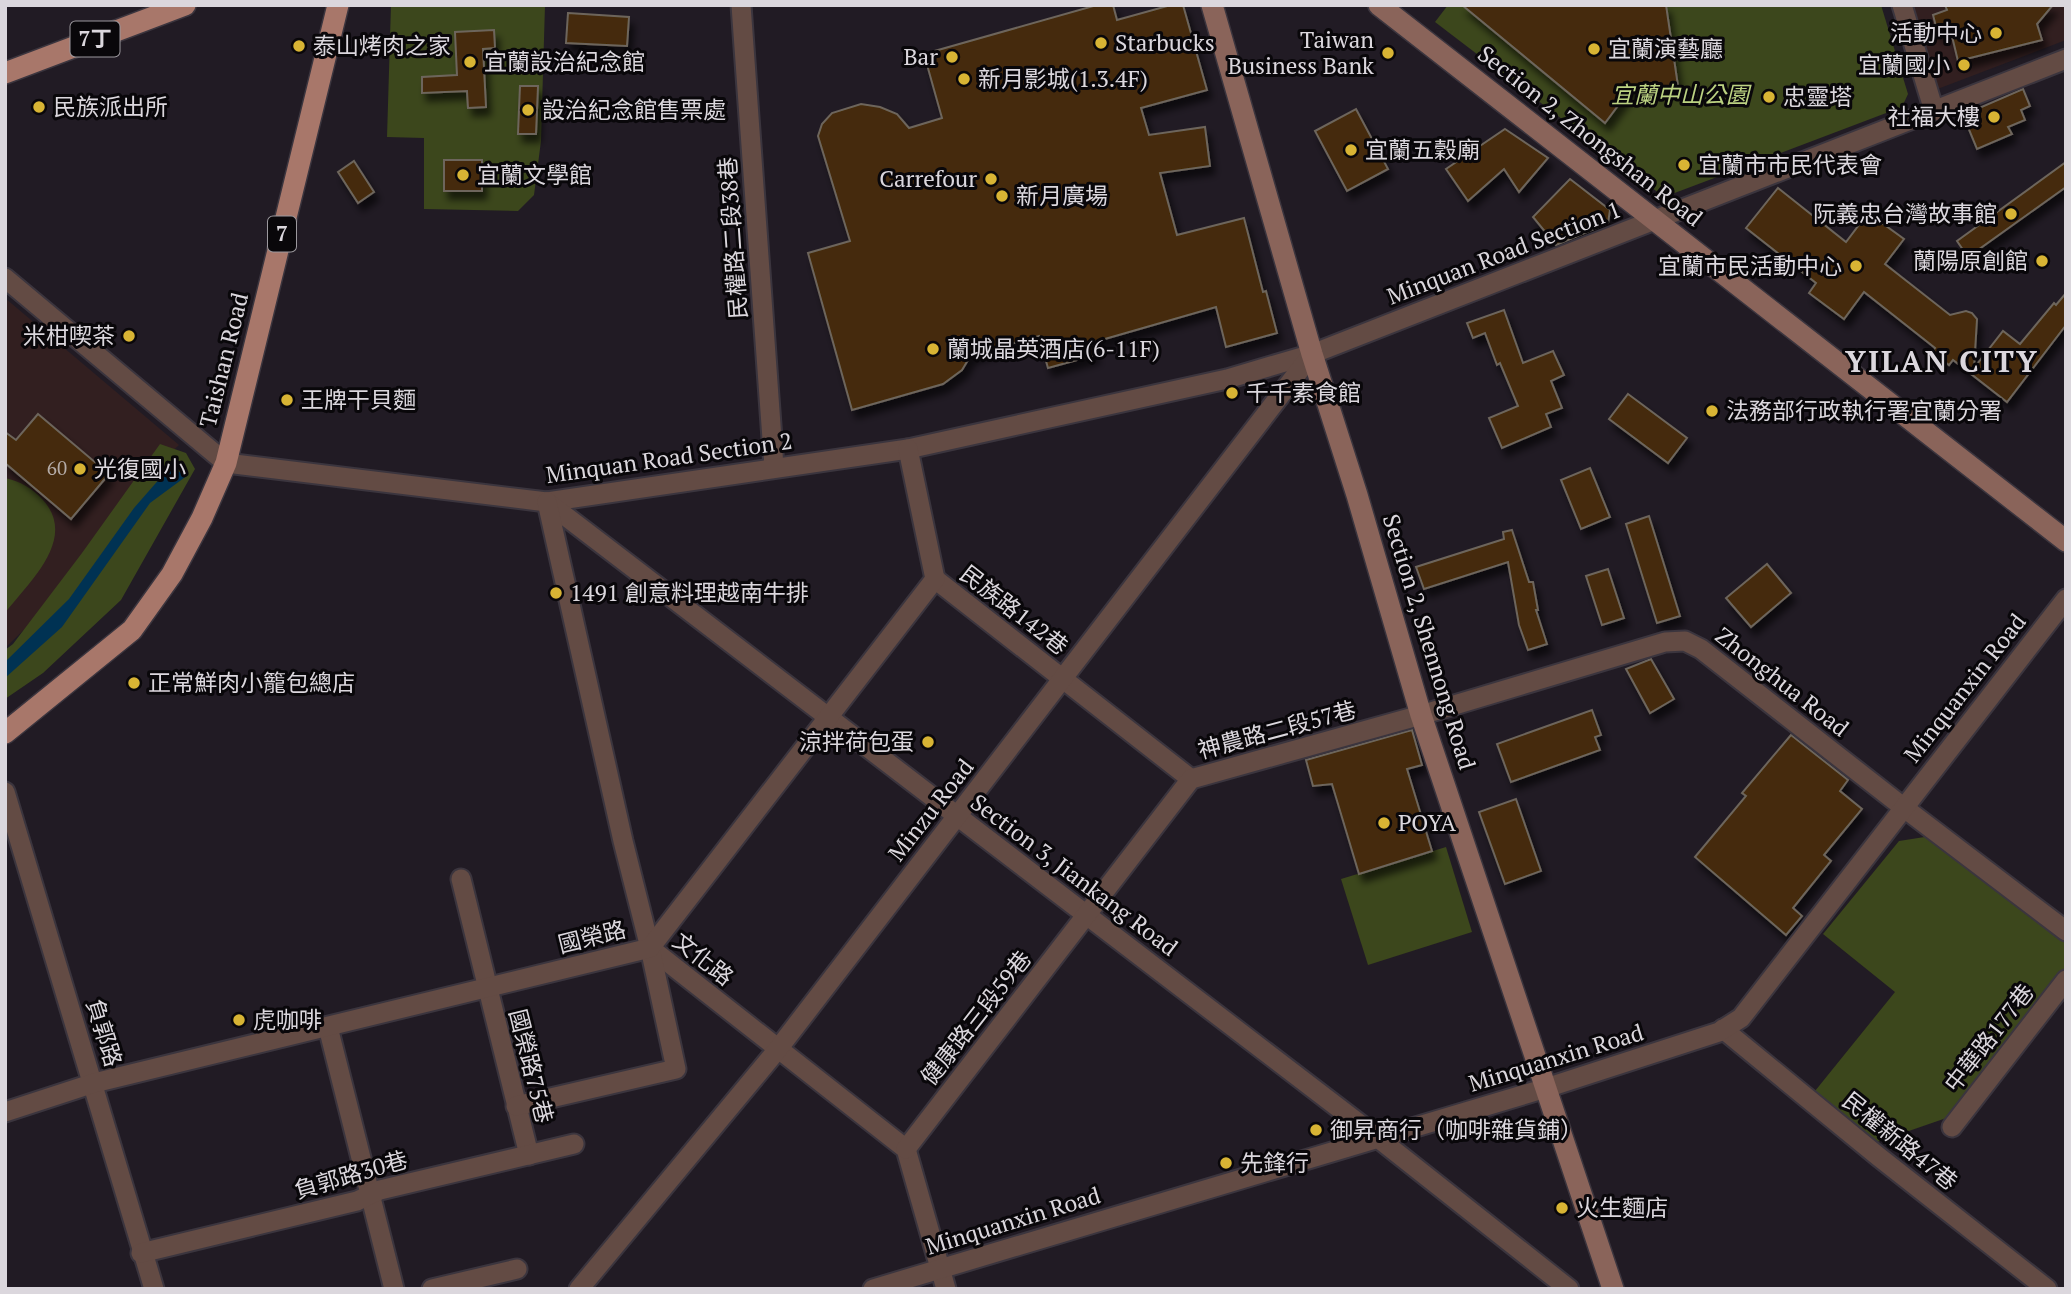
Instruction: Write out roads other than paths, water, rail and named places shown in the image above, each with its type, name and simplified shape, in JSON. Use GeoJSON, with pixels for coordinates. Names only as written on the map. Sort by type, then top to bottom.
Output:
{"type":"FeatureCollection","features":[{"type":"Feature","properties":{"kind":"main road","name":"7丁"},"geometry":{"type":"LineString","coordinates":[[5,73],[185,5]]}},
{"type":"Feature","properties":{"kind":"main road","name":"Taishan Road"},"geometry":{"type":"LineString","coordinates":[[5,733],[132,630],[172,573],[202,518],[226,463],[338,5]]}},
{"type":"Feature","properties":{"kind":"street","name":"民權路二段38巷"},"geometry":{"type":"LineString","coordinates":[[741,5],[774,467]]}},
{"type":"Feature","properties":{"kind":"street","name":"Section 2, Shennong Road"},"geometry":{"type":"LineString","coordinates":[[1212,5],[1312,354],[1357,495],[1421,715],[1613,1289]]}},
{"type":"Feature","properties":{"kind":"street","name":"Section 2, Zhongshan Road"},"geometry":{"type":"LineString","coordinates":[[1380,5],[2066,541]]}},
{"type":"Feature","properties":{"kind":"street"},"geometry":{"type":"LineString","coordinates":[[1902,5],[1934,111]]}},
{"type":"Feature","properties":{"kind":"street","name":"Minquan Road Section 1"},"geometry":{"type":"LineString","coordinates":[[1312,354],[2066,60]]}},
{"type":"Feature","properties":{"kind":"street"},"geometry":{"type":"LineString","coordinates":[[5,278],[226,463]]}},
{"type":"Feature","properties":{"kind":"street","name":"Minquan Road Section 2"},"geometry":{"type":"LineString","coordinates":[[226,463],[547,502],[908,449],[1227,379],[1312,354]]}},
{"type":"Feature","properties":{"kind":"street","name":"Minzu Road"},"geometry":{"type":"LineString","coordinates":[[579,1289],[778,1049],[1312,354]]}},
{"type":"Feature","properties":{"kind":"street"},"geometry":{"type":"LineString","coordinates":[[908,449],[935,579]]}},
{"type":"Feature","properties":{"kind":"street","name":"Section 3, Jiankang Road"},"geometry":{"type":"LineString","coordinates":[[547,502],[1378,1138],[1569,1289]]}},
{"type":"Feature","properties":{"kind":"street","name":"文化路"},"geometry":{"type":"LineString","coordinates":[[547,502],[623,841],[650,948],[906,1149]]}},
{"type":"Feature","properties":{"kind":"street","name":"民族路142巷"},"geometry":{"type":"LineString","coordinates":[[935,579],[1191,779]]}},
{"type":"Feature","properties":{"kind":"street","name":"國榮路"},"geometry":{"type":"LineString","coordinates":[[5,1112],[94,1083],[650,948],[935,579]]}},
{"type":"Feature","properties":{"kind":"street","name":"Minquanxin Road"},"geometry":{"type":"LineString","coordinates":[[873,1289],[1546,1088],[1723,1029],[1741,1018],[2066,599]]}},
{"type":"Feature","properties":{"kind":"street","name":"Zhonghua Road"},"geometry":{"type":"LineString","coordinates":[[1421,715],[1665,642],[1685,641],[1701,649],[2066,931]]}},
{"type":"Feature","properties":{"kind":"street","name":"神農路二段57巷"},"geometry":{"type":"LineString","coordinates":[[1086,916],[1191,779],[1421,715]]}},
{"type":"Feature","properties":{"kind":"street","name":"負郭路"},"geometry":{"type":"LineString","coordinates":[[5,792],[94,1083],[141,1253],[154,1289]]}},
{"type":"Feature","properties":{"kind":"street","name":"國榮路75巷"},"geometry":{"type":"LineString","coordinates":[[461,879],[529,1155]]}},
{"type":"Feature","properties":{"kind":"street","name":"健康路三段59巷"},"geometry":{"type":"LineString","coordinates":[[906,1149],[1086,916]]}},
{"type":"Feature","properties":{"kind":"street"},"geometry":{"type":"LineString","coordinates":[[516,1106],[676,1069],[650,948]]}},
{"type":"Feature","properties":{"kind":"street","name":"中華路177巷"},"geometry":{"type":"LineString","coordinates":[[1952,1127],[2066,980]]}},
{"type":"Feature","properties":{"kind":"street"},"geometry":{"type":"LineString","coordinates":[[328,1027],[394,1289]]}},
{"type":"Feature","properties":{"kind":"street","name":"民權新路47巷"},"geometry":{"type":"LineString","coordinates":[[1723,1029],[1879,1157],[2047,1289]]}},
{"type":"Feature","properties":{"kind":"street","name":"負郭路30巷"},"geometry":{"type":"LineString","coordinates":[[141,1253],[357,1201],[380,1190],[574,1144]]}},
{"type":"Feature","properties":{"kind":"street"},"geometry":{"type":"LineString","coordinates":[[906,1149],[946,1289]]}},
{"type":"Feature","properties":{"kind":"street"},"geometry":{"type":"LineString","coordinates":[[432,1289],[517,1269]]}},
{"type":"Feature","properties":{"kind":"water"},"geometry":{"type":"Polygon","coordinates":[[[169,468],[188,475],[150,503],[62,627],[5,678],[5,662],[69,599],[134,508],[169,468]]]}},
{"type":"Feature","properties":{"kind":"place","name":"活動中心"},"geometry":{"type":"Point","coordinates":[1996,33]}},
{"type":"Feature","properties":{"kind":"place","name":"Starbucks"},"geometry":{"type":"Point","coordinates":[1101,43]}},
{"type":"Feature","properties":{"kind":"place","name":"泰山烤肉之家"},"geometry":{"type":"Point","coordinates":[299,46]}},
{"type":"Feature","properties":{"kind":"place","name":"宜蘭演藝廳"},"geometry":{"type":"Point","coordinates":[1594,49]}},
{"type":"Feature","properties":{"kind":"place","name":"Taiwan Business Bank"},"geometry":{"type":"Point","coordinates":[1388,53]}},
{"type":"Feature","properties":{"kind":"place","name":"Bar"},"geometry":{"type":"Point","coordinates":[952,57]}},
{"type":"Feature","properties":{"kind":"place","name":"宜蘭設治紀念館"},"geometry":{"type":"Point","coordinates":[470,62]}},
{"type":"Feature","properties":{"kind":"place","name":"宜蘭國小"},"geometry":{"type":"Point","coordinates":[1964,65]}},
{"type":"Feature","properties":{"kind":"place","name":"新月影城(1.3.4F)"},"geometry":{"type":"Point","coordinates":[964,79]}},
{"type":"Feature","properties":{"kind":"place","name":"忠靈塔"},"geometry":{"type":"Point","coordinates":[1769,97]}},
{"type":"Feature","properties":{"kind":"place","name":"民族派出所"},"geometry":{"type":"Point","coordinates":[39,107]}},
{"type":"Feature","properties":{"kind":"place","name":"設治紀念館售票處"},"geometry":{"type":"Point","coordinates":[528,110]}},
{"type":"Feature","properties":{"kind":"place","name":"社福大樓"},"geometry":{"type":"Point","coordinates":[1994,117]}},
{"type":"Feature","properties":{"kind":"place","name":"宜蘭五穀廟"},"geometry":{"type":"Point","coordinates":[1351,150]}},
{"type":"Feature","properties":{"kind":"place","name":"宜蘭市市民代表會"},"geometry":{"type":"Point","coordinates":[1684,165]}},
{"type":"Feature","properties":{"kind":"place","name":"宜蘭文學館"},"geometry":{"type":"Point","coordinates":[463,175]}},
{"type":"Feature","properties":{"kind":"place","name":"Carrefour"},"geometry":{"type":"Point","coordinates":[991,179]}},
{"type":"Feature","properties":{"kind":"place","name":"新月廣場"},"geometry":{"type":"Point","coordinates":[1002,196]}},
{"type":"Feature","properties":{"kind":"place","name":"阮義忠台灣故事館"},"geometry":{"type":"Point","coordinates":[2011,214]}},
{"type":"Feature","properties":{"kind":"place","name":"蘭陽原創館"},"geometry":{"type":"Point","coordinates":[2042,261]}},
{"type":"Feature","properties":{"kind":"place","name":"宜蘭市民活動中心"},"geometry":{"type":"Point","coordinates":[1856,266]}},
{"type":"Feature","properties":{"kind":"place","name":"米柑喫茶"},"geometry":{"type":"Point","coordinates":[129,336]}},
{"type":"Feature","properties":{"kind":"place","name":"蘭城晶英酒店(6-11F)"},"geometry":{"type":"Point","coordinates":[933,349]}},
{"type":"Feature","properties":{"kind":"place","name":"千千素食館"},"geometry":{"type":"Point","coordinates":[1232,393]}},
{"type":"Feature","properties":{"kind":"place","name":"王牌干貝麵"},"geometry":{"type":"Point","coordinates":[287,400]}},
{"type":"Feature","properties":{"kind":"place","name":"法務部行政執行署宜蘭分署"},"geometry":{"type":"Point","coordinates":[1712,411]}},
{"type":"Feature","properties":{"kind":"place","name":"光復國小"},"geometry":{"type":"Point","coordinates":[80,469]}},
{"type":"Feature","properties":{"kind":"place","name":"1491 創意料理越南牛排"},"geometry":{"type":"Point","coordinates":[556,593]}},
{"type":"Feature","properties":{"kind":"place","name":"正常鮮肉小籠包總店"},"geometry":{"type":"Point","coordinates":[134,683]}},
{"type":"Feature","properties":{"kind":"place","name":"涼拌荷包蛋"},"geometry":{"type":"Point","coordinates":[928,742]}},
{"type":"Feature","properties":{"kind":"place","name":"POYA"},"geometry":{"type":"Point","coordinates":[1384,823]}},
{"type":"Feature","properties":{"kind":"place","name":"虎咖啡"},"geometry":{"type":"Point","coordinates":[239,1020]}},
{"type":"Feature","properties":{"kind":"place","name":"御昇商行（咖啡雜貨鋪）"},"geometry":{"type":"Point","coordinates":[1316,1130]}},
{"type":"Feature","properties":{"kind":"place","name":"先鋒行"},"geometry":{"type":"Point","coordinates":[1226,1163]}},
{"type":"Feature","properties":{"kind":"place","name":"火生麵店"},"geometry":{"type":"Point","coordinates":[1562,1208]}},
{"type":"Feature","properties":{"kind":"district","name":"YILAN CITY"},"geometry":{"type":"Point","coordinates":[1942,362]}},
{"type":"Feature","properties":{"kind":"park label","name":"宜蘭中山公園"},"geometry":{"type":"Point","coordinates":[1680,95]}}]}
